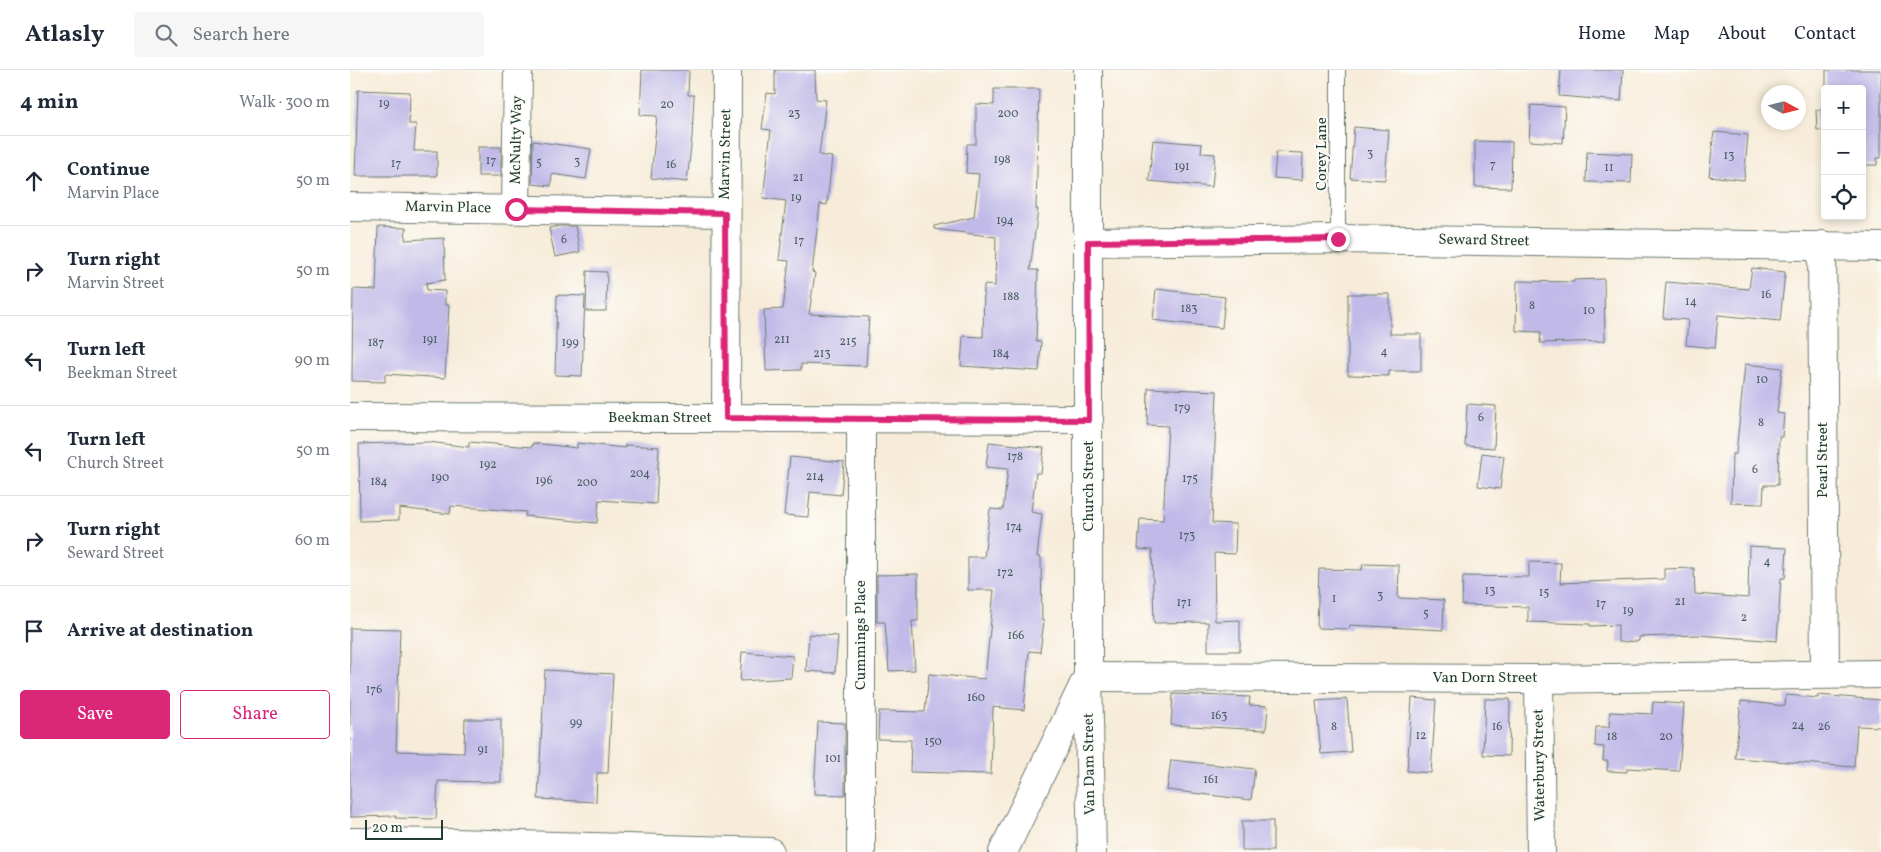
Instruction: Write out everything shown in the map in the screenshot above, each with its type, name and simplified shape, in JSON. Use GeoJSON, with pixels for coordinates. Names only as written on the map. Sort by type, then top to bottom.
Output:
{"type":"FeatureCollection","features":[{"type":"Feature","properties":{"kind":"street","name":"McNulty Way"},"geometry":{"type":"LineString","coordinates":[[516,209],[518,70]]}},
{"type":"Feature","properties":{"kind":"street","name":"Marvin Street"},"geometry":{"type":"LineString","coordinates":[[726,70],[726,418]]}},
{"type":"Feature","properties":{"kind":"street","name":"Church Street"},"geometry":{"type":"LineString","coordinates":[[1003,852],[1088,677],[1088,70]]}},
{"type":"Feature","properties":{"kind":"street","name":"Marvin Place"},"geometry":{"type":"LineString","coordinates":[[350,207],[725,213]]}},
{"type":"Feature","properties":{"kind":"street","name":"Seward Street"},"geometry":{"type":"LineString","coordinates":[[1088,242],[1338,239],[1881,247]]}},
{"type":"Feature","properties":{"kind":"street","name":"Pearl Street"},"geometry":{"type":"LineString","coordinates":[[1822,245],[1825,674]]}},
{"type":"Feature","properties":{"kind":"street","name":"Beekman Street"},"geometry":{"type":"LineString","coordinates":[[350,417],[1089,420]]}},
{"type":"Feature","properties":{"kind":"street","name":"Cummings Place"},"geometry":{"type":"LineString","coordinates":[[861,419],[861,852]]}},
{"type":"Feature","properties":{"kind":"street","name":"Van Dorn Street"},"geometry":{"type":"LineString","coordinates":[[1088,677],[1539,678],[1881,674]]}},
{"type":"Feature","properties":{"kind":"street","name":"Van Dam Street"},"geometry":{"type":"LineString","coordinates":[[1088,677],[1092,852]]}},
{"type":"Feature","properties":{"kind":"street","name":"Waterbury Street"},"geometry":{"type":"LineString","coordinates":[[1539,678],[1541,852]]}},
{"type":"Feature","properties":{"kind":"street"},"geometry":{"type":"LineString","coordinates":[[350,842],[770,852]]}},
{"type":"Feature","properties":{"kind":"lane","name":"Corey Lane"},"geometry":{"type":"LineString","coordinates":[[1338,70],[1338,239]]}},
{"type":"Feature","properties":{"kind":"building"},"geometry":{"type":"Polygon","coordinates":[[[642,70],[689,70],[688,95],[694,95],[687,182],[651,178],[657,116],[640,115],[642,70]]]}},
{"type":"Feature","properties":{"kind":"building"},"geometry":{"type":"Polygon","coordinates":[[[775,70],[815,70],[816,99],[826,100],[819,155],[832,157],[827,205],[820,204],[812,272],[815,273],[809,314],[869,317],[866,366],[801,364],[801,370],[766,371],[764,310],[783,309],[789,261],[779,260],[786,201],[763,198],[771,130],[762,129],[767,93],[775,94],[775,70]]]}},
{"type":"Feature","properties":{"kind":"building"},"geometry":{"type":"Polygon","coordinates":[[[1561,70],[1623,70],[1621,101],[1559,96],[1561,70]]]}},
{"type":"Feature","properties":{"kind":"building"},"geometry":{"type":"Polygon","coordinates":[[[1826,70],[1881,70],[1881,158],[1877,158],[1877,165],[1866,165],[1866,85],[1826,85],[1826,70]]]}},
{"type":"Feature","properties":{"kind":"building"},"geometry":{"type":"Polygon","coordinates":[[[994,89],[1039,89],[1036,209],[1038,209],[1030,270],[1038,270],[1036,341],[1041,342],[1039,371],[961,366],[963,336],[983,337],[984,285],[995,286],[996,237],[934,229],[934,226],[974,217],[979,174],[966,173],[967,144],[976,144],[976,104],[994,105],[994,89]]]}},
{"type":"Feature","properties":{"kind":"building"},"geometry":{"type":"Polygon","coordinates":[[[358,90],[410,92],[409,124],[416,124],[414,151],[437,151],[437,176],[355,176],[358,90]]]}},
{"type":"Feature","properties":{"kind":"building"},"geometry":{"type":"Polygon","coordinates":[[[1531,105],[1565,107],[1563,143],[1529,141],[1531,105]]]}},
{"type":"Feature","properties":{"kind":"building"},"geometry":{"type":"Polygon","coordinates":[[[1816,110],[1821,110],[1821,130],[1817,130],[1816,110]]]}},
{"type":"Feature","properties":{"kind":"building"},"geometry":{"type":"Polygon","coordinates":[[[1354,127],[1389,130],[1385,180],[1350,178],[1354,127]]]}},
{"type":"Feature","properties":{"kind":"building"},"geometry":{"type":"Polygon","coordinates":[[[1714,132],[1748,135],[1744,180],[1709,176],[1714,132]]]}},
{"type":"Feature","properties":{"kind":"building"},"geometry":{"type":"Polygon","coordinates":[[[1153,140],[1202,144],[1201,153],[1215,154],[1212,187],[1149,181],[1153,140]]]}},
{"type":"Feature","properties":{"kind":"building"},"geometry":{"type":"Polygon","coordinates":[[[533,141],[591,149],[586,179],[552,174],[551,186],[532,184],[533,141]]]}},
{"type":"Feature","properties":{"kind":"building"},"geometry":{"type":"Polygon","coordinates":[[[1475,141],[1512,142],[1511,188],[1475,187],[1475,141]]]}},
{"type":"Feature","properties":{"kind":"building"},"geometry":{"type":"Polygon","coordinates":[[[478,147],[501,147],[501,176],[478,176],[478,147]]]}},
{"type":"Feature","properties":{"kind":"building"},"geometry":{"type":"Polygon","coordinates":[[[1276,152],[1303,153],[1302,180],[1274,178],[1276,152]]]}},
{"type":"Feature","properties":{"kind":"building"},"geometry":{"type":"Polygon","coordinates":[[[1587,152],[1632,154],[1631,183],[1586,182],[1587,152]]]}},
{"type":"Feature","properties":{"kind":"building"},"geometry":{"type":"Polygon","coordinates":[[[575,226],[580,252],[555,257],[549,228],[575,226]]]}},
{"type":"Feature","properties":{"kind":"building"},"geometry":{"type":"Polygon","coordinates":[[[378,227],[406,228],[405,240],[444,238],[445,280],[426,283],[427,290],[445,291],[445,305],[449,305],[445,378],[385,374],[385,382],[352,381],[353,289],[376,290],[378,227]]]}},
{"type":"Feature","properties":{"kind":"building"},"geometry":{"type":"Polygon","coordinates":[[[1752,268],[1785,272],[1780,321],[1718,315],[1715,348],[1686,345],[1688,320],[1663,318],[1666,282],[1749,289],[1752,268]]]}},
{"type":"Feature","properties":{"kind":"building"},"geometry":{"type":"Polygon","coordinates":[[[587,271],[607,272],[606,311],[586,311],[587,271]]]}},
{"type":"Feature","properties":{"kind":"building"},"geometry":{"type":"Polygon","coordinates":[[[1604,279],[1605,341],[1540,343],[1541,332],[1516,331],[1517,281],[1574,282],[1574,280],[1604,279]]]}},
{"type":"Feature","properties":{"kind":"building"},"geometry":{"type":"Polygon","coordinates":[[[1156,289],[1225,297],[1222,328],[1153,320],[1156,289]]]}},
{"type":"Feature","properties":{"kind":"building"},"geometry":{"type":"Polygon","coordinates":[[[1348,294],[1390,294],[1390,334],[1421,334],[1421,371],[1389,371],[1389,376],[1348,375],[1348,294]]]}},
{"type":"Feature","properties":{"kind":"building"},"geometry":{"type":"Polygon","coordinates":[[[557,295],[585,296],[582,376],[555,375],[557,295]]]}},
{"type":"Feature","properties":{"kind":"building"},"geometry":{"type":"Polygon","coordinates":[[[1745,364],[1782,368],[1777,413],[1784,414],[1782,437],[1779,437],[1778,485],[1764,485],[1763,504],[1731,503],[1732,454],[1736,454],[1745,364]]]}},
{"type":"Feature","properties":{"kind":"building"},"geometry":{"type":"Polygon","coordinates":[[[1148,388],[1217,391],[1212,523],[1236,524],[1235,554],[1214,553],[1215,621],[1240,620],[1240,651],[1208,651],[1208,622],[1154,623],[1152,550],[1138,549],[1140,519],[1163,520],[1168,426],[1147,425],[1148,388]]]}},
{"type":"Feature","properties":{"kind":"building"},"geometry":{"type":"Polygon","coordinates":[[[1467,404],[1496,406],[1494,448],[1465,446],[1467,404]]]}},
{"type":"Feature","properties":{"kind":"building"},"geometry":{"type":"Polygon","coordinates":[[[428,442],[469,447],[469,442],[532,447],[533,443],[577,448],[577,443],[625,448],[625,445],[659,447],[656,504],[599,500],[597,523],[525,516],[526,512],[451,506],[450,514],[399,508],[399,520],[360,521],[359,444],[428,442]]]}},
{"type":"Feature","properties":{"kind":"building"},"geometry":{"type":"Polygon","coordinates":[[[989,442],[1044,448],[1041,473],[1036,473],[1031,512],[1042,514],[1037,557],[1041,557],[1042,621],[1044,621],[1040,652],[1029,651],[1024,710],[993,707],[991,774],[910,772],[911,740],[878,739],[879,711],[925,712],[929,674],[985,679],[994,590],[968,590],[968,557],[984,557],[990,509],[1003,510],[1008,469],[986,467],[989,442]]]}},
{"type":"Feature","properties":{"kind":"building"},"geometry":{"type":"Polygon","coordinates":[[[1482,453],[1504,456],[1500,489],[1478,486],[1482,453]]]}},
{"type":"Feature","properties":{"kind":"building"},"geometry":{"type":"Polygon","coordinates":[[[790,457],[844,462],[841,495],[810,492],[808,517],[784,515],[790,457]]]}},
{"type":"Feature","properties":{"kind":"building"},"geometry":{"type":"Polygon","coordinates":[[[1749,546],[1787,548],[1785,578],[1781,578],[1777,641],[1698,635],[1639,637],[1639,641],[1618,642],[1618,625],[1590,626],[1590,624],[1528,622],[1528,607],[1462,605],[1463,576],[1529,577],[1529,562],[1561,563],[1560,583],[1664,579],[1664,569],[1694,568],[1695,594],[1748,598],[1749,546]]]}},
{"type":"Feature","properties":{"kind":"building"},"geometry":{"type":"Polygon","coordinates":[[[1363,564],[1399,565],[1398,598],[1444,600],[1443,630],[1350,625],[1349,629],[1317,628],[1319,569],[1362,570],[1363,564]]]}},
{"type":"Feature","properties":{"kind":"building"},"geometry":{"type":"Polygon","coordinates":[[[918,574],[918,621],[912,621],[915,670],[889,671],[885,622],[877,622],[877,575],[918,574]]]}},
{"type":"Feature","properties":{"kind":"building"},"geometry":{"type":"Polygon","coordinates":[[[350,628],[400,629],[396,751],[464,753],[465,719],[501,719],[501,782],[438,781],[436,819],[395,818],[396,816],[350,817],[350,628]]]}},
{"type":"Feature","properties":{"kind":"building"},"geometry":{"type":"Polygon","coordinates":[[[809,634],[838,636],[835,673],[806,671],[809,634]]]}},
{"type":"Feature","properties":{"kind":"building"},"geometry":{"type":"Polygon","coordinates":[[[742,652],[793,656],[791,678],[740,681],[742,652]]]}},
{"type":"Feature","properties":{"kind":"building"},"geometry":{"type":"Polygon","coordinates":[[[545,670],[613,674],[608,773],[597,773],[596,802],[538,799],[545,670]]]}},
{"type":"Feature","properties":{"kind":"building"},"geometry":{"type":"Polygon","coordinates":[[[1173,694],[1250,697],[1249,705],[1268,706],[1266,730],[1171,725],[1173,694]]]}},
{"type":"Feature","properties":{"kind":"building"},"geometry":{"type":"Polygon","coordinates":[[[1786,695],[1818,698],[1818,695],[1881,700],[1881,727],[1857,726],[1854,767],[1735,758],[1741,701],[1785,706],[1786,695]]]}},
{"type":"Feature","properties":{"kind":"building"},"geometry":{"type":"Polygon","coordinates":[[[1412,698],[1436,700],[1431,773],[1407,771],[1412,698]]]}},
{"type":"Feature","properties":{"kind":"building"},"geometry":{"type":"Polygon","coordinates":[[[1347,699],[1351,752],[1321,754],[1316,701],[1347,699]]]}},
{"type":"Feature","properties":{"kind":"building"},"geometry":{"type":"Polygon","coordinates":[[[1485,699],[1510,699],[1509,756],[1483,755],[1485,699]]]}},
{"type":"Feature","properties":{"kind":"building"},"geometry":{"type":"Polygon","coordinates":[[[1653,702],[1684,704],[1679,771],[1627,768],[1627,772],[1607,771],[1608,761],[1603,761],[1604,747],[1595,746],[1596,727],[1609,727],[1610,712],[1652,714],[1653,702]]]}},
{"type":"Feature","properties":{"kind":"building"},"geometry":{"type":"Polygon","coordinates":[[[818,722],[845,723],[845,795],[814,794],[818,722]]]}},
{"type":"Feature","properties":{"kind":"building"},"geometry":{"type":"Polygon","coordinates":[[[1171,760],[1255,769],[1251,800],[1167,790],[1171,760]]]}},
{"type":"Feature","properties":{"kind":"building"},"geometry":{"type":"Polygon","coordinates":[[[1242,821],[1273,821],[1273,851],[1242,851],[1242,821]]]}},
{"type":"Feature","properties":{"kind":"route"},"geometry":{"type":"LineString","coordinates":[[516,209],[725,213],[726,418],[1089,420],[1088,242],[1338,239]]}}]}
